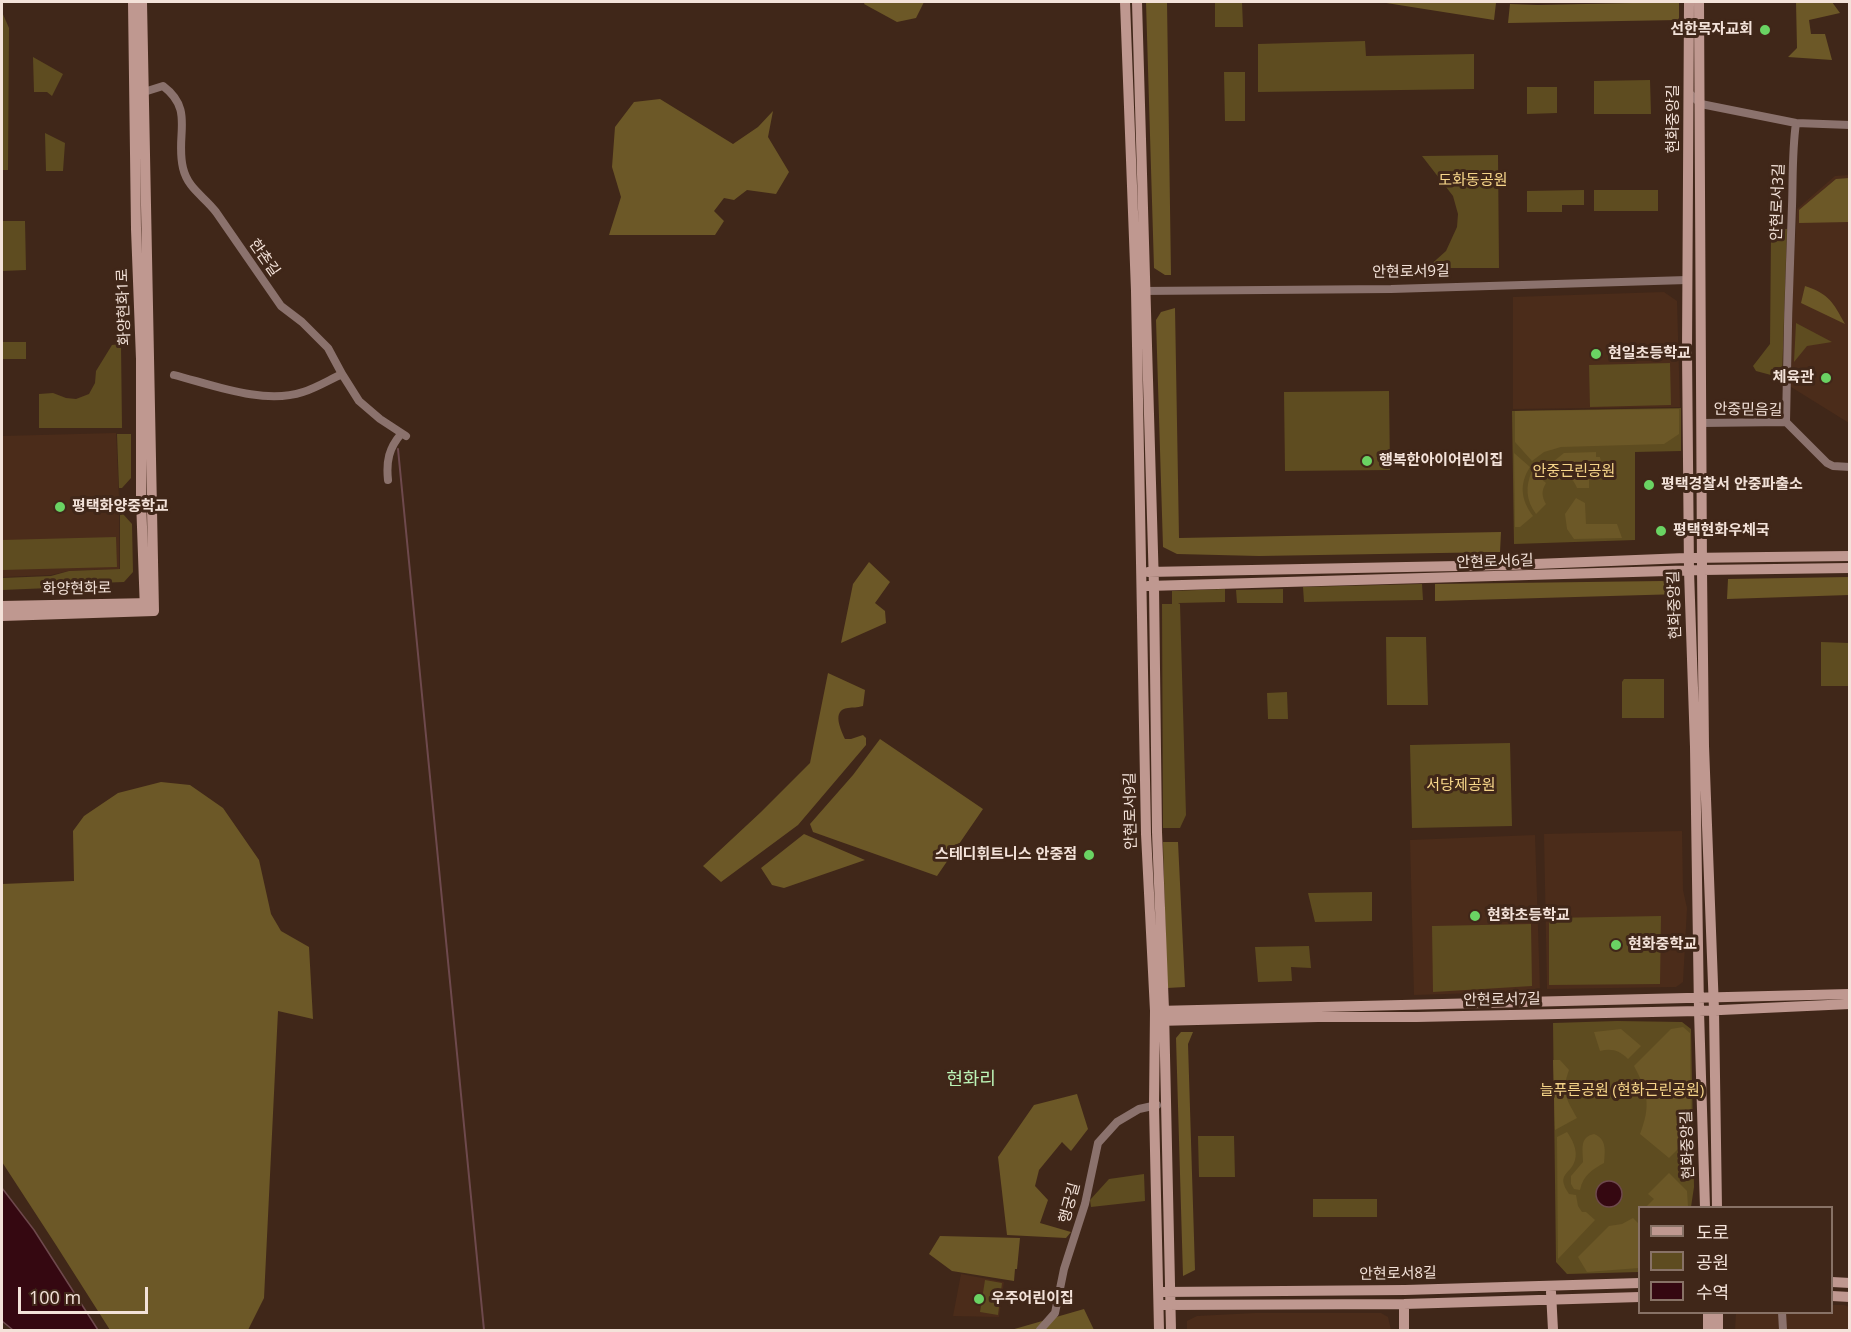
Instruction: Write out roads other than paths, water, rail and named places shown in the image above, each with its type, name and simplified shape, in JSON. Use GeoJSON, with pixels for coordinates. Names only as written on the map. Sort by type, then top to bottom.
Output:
{"type":"FeatureCollection","features":[{"type":"Feature","properties":{"kind":"street","name":"화양현화1로"},"geometry":{"type":"LineString","coordinates":[[133,2],[136,229],[141,359],[141,499],[150,607]]}},
{"type":"Feature","properties":{"kind":"street","name":"화양현화1로"},"geometry":{"type":"LineString","coordinates":[[142,2],[150,607]]}},
{"type":"Feature","properties":{"kind":"street","name":"안현로서9길"},"geometry":{"type":"LineString","coordinates":[[1125,2],[1141,291],[1147,572],[1141,587],[1146,834],[1159,1016]]}},
{"type":"Feature","properties":{"kind":"street"},"geometry":{"type":"LineString","coordinates":[[1137,2],[1141,291]]}},
{"type":"Feature","properties":{"kind":"street","name":"현화중앙길"},"geometry":{"type":"LineString","coordinates":[[1689,2],[1687,280],[1689,571],[1706,1206]]}},
{"type":"Feature","properties":{"kind":"street"},"geometry":{"type":"LineString","coordinates":[[1699,2],[1702,570],[1717,1206]]}},
{"type":"Feature","properties":{"kind":"street","name":"한촌길"},"geometry":{"type":"LineString","coordinates":[[144,92],[163,86],[172,92],[182,108],[183,123],[180,143],[183,168],[190,185],[209,202],[281,306],[302,322],[328,348],[359,401],[403,435],[389,452],[386,466],[388,480]]}},
{"type":"Feature","properties":{"kind":"street"},"geometry":{"type":"LineString","coordinates":[[1689,93],[1701,104],[1796,123],[1850,125]]}},
{"type":"Feature","properties":{"kind":"street","name":"안현로서3길"},"geometry":{"type":"LineString","coordinates":[[1786,422],[1788,281],[1792,166],[1796,123]]}},
{"type":"Feature","properties":{"kind":"street"},"geometry":{"type":"LineString","coordinates":[[1687,280],[1701,279]]}},
{"type":"Feature","properties":{"kind":"street","name":"안현로서9길"},"geometry":{"type":"LineString","coordinates":[[1141,291],[1391,289],[1687,280]]}},
{"type":"Feature","properties":{"kind":"street"},"geometry":{"type":"LineString","coordinates":[[174,375],[246,394],[280,396],[303,392],[342,374]]}},
{"type":"Feature","properties":{"kind":"street","name":"안중믿음길"},"geometry":{"type":"LineString","coordinates":[[1701,423],[1786,422],[1827,463],[1833,466],[1850,467]]}},
{"type":"Feature","properties":{"kind":"street","name":"안현로서6길"},"geometry":{"type":"LineString","coordinates":[[1147,572],[1510,565],[1702,557],[1850,556]]}},
{"type":"Feature","properties":{"kind":"street","name":"안현로서6길"},"geometry":{"type":"LineString","coordinates":[[1141,587],[1702,570],[1850,568]]}},
{"type":"Feature","properties":{"kind":"street"},"geometry":{"type":"LineString","coordinates":[[1147,572],[1154,586],[1159,1016],[1157,1292],[1159,1330]]}},
{"type":"Feature","properties":{"kind":"street","name":"화양현화로"},"geometry":{"type":"LineString","coordinates":[[2,606],[150,607]]}},
{"type":"Feature","properties":{"kind":"street"},"geometry":{"type":"LineString","coordinates":[[2,616],[150,607]]}},
{"type":"Feature","properties":{"kind":"street","name":"안현로서7길"},"geometry":{"type":"LineString","coordinates":[[1159,1016],[1320,1008],[1699,996],[1850,994]]}},
{"type":"Feature","properties":{"kind":"street","name":"안현로서7길"},"geometry":{"type":"LineString","coordinates":[[1159,1016],[1428,1017],[1699,1011],[1850,1004]]}},
{"type":"Feature","properties":{"kind":"street"},"geometry":{"type":"LineString","coordinates":[[1159,1105],[1171,1330]]}},
{"type":"Feature","properties":{"kind":"street","name":"행궁길"},"geometry":{"type":"LineString","coordinates":[[1040,1330],[1055,1313],[1064,1269],[1085,1204],[1098,1143],[1117,1122],[1139,1109],[1159,1105]]}},
{"type":"Feature","properties":{"kind":"street"},"geometry":{"type":"LineString","coordinates":[[1833,1282],[1850,1283]]}},
{"type":"Feature","properties":{"kind":"street","name":"안현로서8길"},"geometry":{"type":"LineString","coordinates":[[1157,1292],[1405,1290],[1638,1283]]}},
{"type":"Feature","properties":{"kind":"street"},"geometry":{"type":"LineString","coordinates":[[1551,1284],[1553,1330]]}},
{"type":"Feature","properties":{"kind":"street"},"geometry":{"type":"LineString","coordinates":[[1833,1296],[1850,1297]]}},
{"type":"Feature","properties":{"kind":"street","name":"안현로서8길"},"geometry":{"type":"LineString","coordinates":[[1158,1305],[1404,1304],[1638,1297]]}},
{"type":"Feature","properties":{"kind":"street","name":"안현로서8길"},"geometry":{"type":"LineString","coordinates":[[1404,1304],[1404,1330]]}},
{"type":"Feature","properties":{"kind":"street"},"geometry":{"type":"LineString","coordinates":[[1708,1314],[1708,1330]]}},
{"type":"Feature","properties":{"kind":"street"},"geometry":{"type":"LineString","coordinates":[[1718,1314],[1718,1330]]}},
{"type":"Feature","properties":{"kind":"street"},"geometry":{"type":"LineString","coordinates":[[1782,1314],[1783,1330]]}},
{"type":"Feature","properties":{"kind":"water"},"geometry":{"type":"Polygon","coordinates":[[[1609,1181],[1618,1185],[1622,1194],[1618,1203],[1609,1207],[1600,1203],[1596,1194],[1600,1185],[1609,1181]]]}},
{"type":"Feature","properties":{"kind":"water"},"geometry":{"type":"Polygon","coordinates":[[[2,1188],[34,1230],[98,1330],[13,1330],[2,1321],[2,1188]]]}},
{"type":"Feature","properties":{"kind":"waterway"},"geometry":{"type":"LineString","coordinates":[[398,449],[484,1330]]}},
{"type":"Feature","properties":{"kind":"place","name":"선한목자교회"},"geometry":{"type":"Point","coordinates":[1765,30]}},
{"type":"Feature","properties":{"kind":"place","name":"현일초등학교"},"geometry":{"type":"Point","coordinates":[1596,354]}},
{"type":"Feature","properties":{"kind":"place","name":"체육관"},"geometry":{"type":"Point","coordinates":[1826,378]}},
{"type":"Feature","properties":{"kind":"place","name":"행복한아이어린이집"},"geometry":{"type":"Point","coordinates":[1367,461]}},
{"type":"Feature","properties":{"kind":"place","name":"평택경찰서 안중파출소"},"geometry":{"type":"Point","coordinates":[1649,485]}},
{"type":"Feature","properties":{"kind":"place","name":"평택화양중학교"},"geometry":{"type":"Point","coordinates":[60,507]}},
{"type":"Feature","properties":{"kind":"place","name":"평택현화우체국"},"geometry":{"type":"Point","coordinates":[1661,531]}},
{"type":"Feature","properties":{"kind":"place","name":"스테디휘트니스 안중점"},"geometry":{"type":"Point","coordinates":[1089,855]}},
{"type":"Feature","properties":{"kind":"place","name":"현화초등학교"},"geometry":{"type":"Point","coordinates":[1475,916]}},
{"type":"Feature","properties":{"kind":"place","name":"현화중학교"},"geometry":{"type":"Point","coordinates":[1616,945]}},
{"type":"Feature","properties":{"kind":"place","name":"우주어린이집"},"geometry":{"type":"Point","coordinates":[979,1299]}},
{"type":"Feature","properties":{"kind":"district","name":"현화리"},"geometry":{"type":"Point","coordinates":[971,1080]}},
{"type":"Feature","properties":{"kind":"park label","name":"도화동공원"},"geometry":{"type":"Point","coordinates":[1473,181]}},
{"type":"Feature","properties":{"kind":"park label","name":"안중근린공원"},"geometry":{"type":"Point","coordinates":[1574,472]}},
{"type":"Feature","properties":{"kind":"park label","name":"서당제공원"},"geometry":{"type":"Point","coordinates":[1461,786]}},
{"type":"Feature","properties":{"kind":"park label","name":"늘푸른공원 (현화근린공원)"},"geometry":{"type":"Point","coordinates":[1622,1091]}}]}
